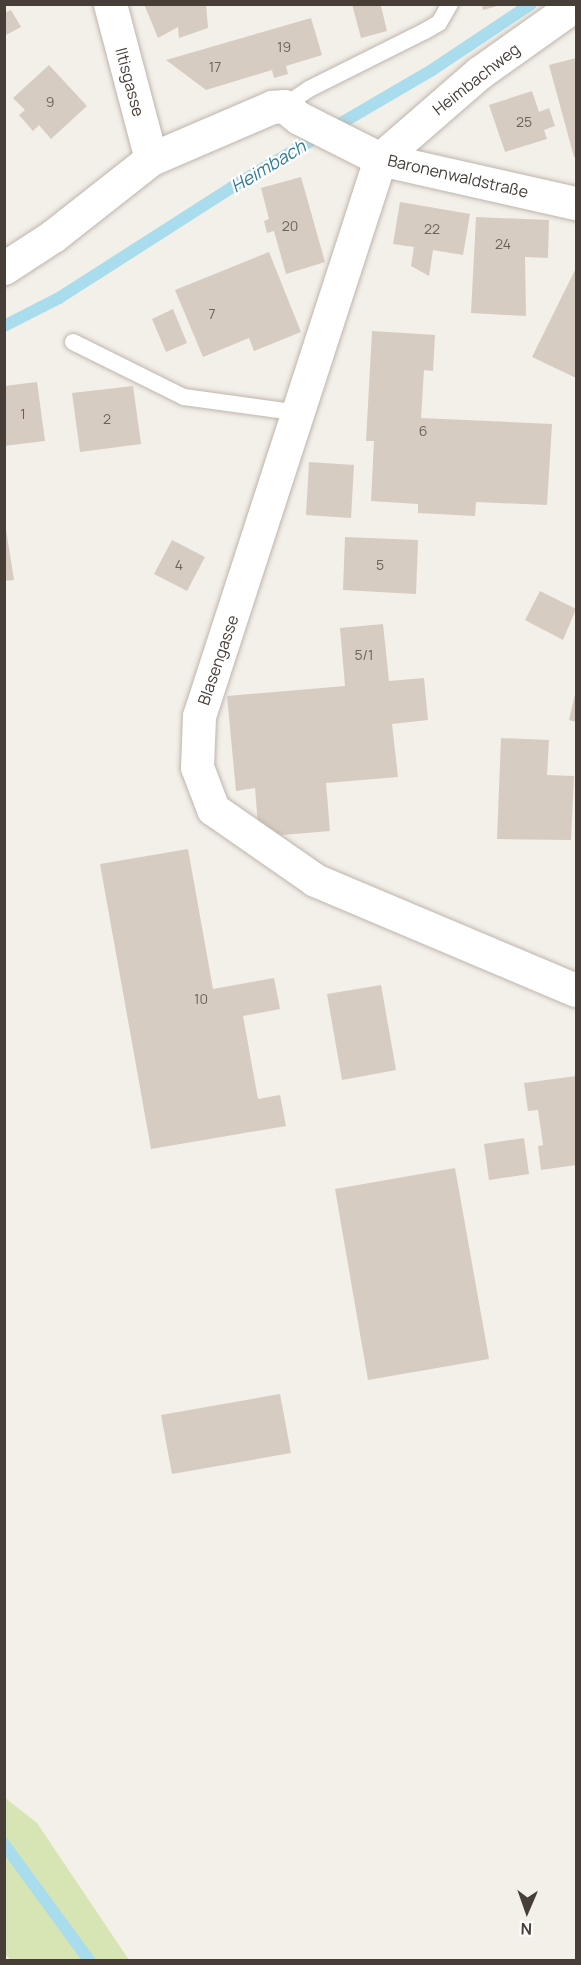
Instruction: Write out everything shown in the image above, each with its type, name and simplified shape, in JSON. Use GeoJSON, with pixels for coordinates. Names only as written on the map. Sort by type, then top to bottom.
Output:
{"type":"FeatureCollection","features":[{"type":"Feature","properties":{"kind":"street","name":"Iltisgasse"},"geometry":{"type":"LineString","coordinates":[[111,4],[151,159]]}},
{"type":"Feature","properties":{"kind":"street","name":"Heimbachweg"},"geometry":{"type":"LineString","coordinates":[[373,155],[479,73],[576,4]]}},
{"type":"Feature","properties":{"kind":"street"},"geometry":{"type":"LineString","coordinates":[[4,268],[27,256],[151,159],[261,109],[292,112]]}},
{"type":"Feature","properties":{"kind":"street","name":"Baronenwaldstraße"},"geometry":{"type":"LineString","coordinates":[[292,112],[373,155],[576,203]]}},
{"type":"Feature","properties":{"kind":"street","name":"Blasengasse"},"geometry":{"type":"LineString","coordinates":[[373,155],[299,413],[199,716],[197,767],[213,809],[315,880],[576,990]]}},
{"type":"Feature","properties":{"kind":"lane"},"geometry":{"type":"LineString","coordinates":[[292,112],[309,89],[439,23],[450,4]]}},
{"type":"Feature","properties":{"kind":"lane"},"geometry":{"type":"LineString","coordinates":[[73,342],[184,397],[299,413]]}},
{"type":"Feature","properties":{"kind":"green space"},"geometry":{"type":"Polygon","coordinates":[[[4,1797],[37,1823],[129,1960],[11,1960],[5,1954],[4,1797]]]}},
{"type":"Feature","properties":{"kind":"building"},"geometry":{"type":"Polygon","coordinates":[[[144,4],[206,4],[208,28],[179,38],[178,27],[158,38],[144,4]]]}},
{"type":"Feature","properties":{"kind":"building"},"geometry":{"type":"Polygon","coordinates":[[[352,4],[385,4],[381,6],[387,31],[361,38],[352,4]]]}},
{"type":"Feature","properties":{"kind":"building"},"geometry":{"type":"Polygon","coordinates":[[[482,4],[500,4],[501,5],[483,10],[482,4]]]}},
{"type":"Feature","properties":{"kind":"building"},"geometry":{"type":"Polygon","coordinates":[[[11,10],[21,27],[4,36],[4,13],[11,10]]]}},
{"type":"Feature","properties":{"kind":"building"},"geometry":{"type":"Polygon","coordinates":[[[311,18],[322,55],[286,66],[288,74],[274,78],[272,70],[206,90],[166,60],[311,18]]]}},
{"type":"Feature","properties":{"kind":"building"},"geometry":{"type":"Polygon","coordinates":[[[576,58],[576,157],[574,157],[549,65],[576,58]]]}},
{"type":"Feature","properties":{"kind":"building"},"geometry":{"type":"Polygon","coordinates":[[[49,65],[87,106],[51,139],[39,125],[33,131],[19,115],[25,110],[13,98],[49,65]]]}},
{"type":"Feature","properties":{"kind":"building"},"geometry":{"type":"Polygon","coordinates":[[[532,91],[539,112],[549,108],[555,126],[544,130],[547,139],[505,152],[489,105],[532,91]]]}},
{"type":"Feature","properties":{"kind":"building"},"geometry":{"type":"Polygon","coordinates":[[[301,177],[325,262],[286,274],[274,231],[267,233],[264,221],[269,219],[261,188],[301,177]]]}},
{"type":"Feature","properties":{"kind":"building"},"geometry":{"type":"Polygon","coordinates":[[[400,202],[470,214],[463,255],[433,250],[429,276],[411,266],[414,247],[393,244],[400,202]]]}},
{"type":"Feature","properties":{"kind":"building"},"geometry":{"type":"Polygon","coordinates":[[[476,217],[549,220],[548,258],[525,257],[526,316],[471,313],[476,217]]]}},
{"type":"Feature","properties":{"kind":"building"},"geometry":{"type":"Polygon","coordinates":[[[269,252],[301,332],[254,351],[249,338],[203,357],[175,290],[269,252]]]}},
{"type":"Feature","properties":{"kind":"building"},"geometry":{"type":"Polygon","coordinates":[[[576,268],[576,378],[532,357],[576,268]]]}},
{"type":"Feature","properties":{"kind":"building"},"geometry":{"type":"Polygon","coordinates":[[[173,309],[187,343],[166,352],[152,319],[173,309]]]}},
{"type":"Feature","properties":{"kind":"building"},"geometry":{"type":"Polygon","coordinates":[[[372,331],[435,335],[433,371],[424,370],[421,418],[552,424],[547,505],[476,502],[475,516],[418,513],[418,504],[371,501],[374,441],[366,441],[372,331]]]}},
{"type":"Feature","properties":{"kind":"building"},"geometry":{"type":"Polygon","coordinates":[[[37,382],[45,441],[4,446],[4,386],[37,382]]]}},
{"type":"Feature","properties":{"kind":"building"},"geometry":{"type":"Polygon","coordinates":[[[133,386],[141,444],[80,452],[72,393],[133,386]]]}},
{"type":"Feature","properties":{"kind":"building"},"geometry":{"type":"Polygon","coordinates":[[[309,462],[354,465],[351,518],[306,515],[309,462]]]}},
{"type":"Feature","properties":{"kind":"building"},"geometry":{"type":"Polygon","coordinates":[[[4,517],[14,580],[4,581],[4,517]]]}},
{"type":"Feature","properties":{"kind":"building"},"geometry":{"type":"Polygon","coordinates":[[[345,537],[418,540],[416,594],[343,590],[345,537]]]}},
{"type":"Feature","properties":{"kind":"building"},"geometry":{"type":"Polygon","coordinates":[[[172,540],[205,557],[187,591],[154,574],[172,540]]]}},
{"type":"Feature","properties":{"kind":"building"},"geometry":{"type":"Polygon","coordinates":[[[540,591],[576,609],[563,640],[525,620],[540,591]]]}},
{"type":"Feature","properties":{"kind":"building"},"geometry":{"type":"Polygon","coordinates":[[[383,624],[389,681],[424,678],[428,720],[392,724],[398,777],[326,783],[330,831],[259,837],[255,788],[236,791],[227,696],[345,686],[340,628],[383,624]]]}},
{"type":"Feature","properties":{"kind":"building"},"geometry":{"type":"Polygon","coordinates":[[[576,690],[576,722],[569,720],[576,690]]]}},
{"type":"Feature","properties":{"kind":"building"},"geometry":{"type":"Polygon","coordinates":[[[501,738],[549,740],[547,775],[574,776],[571,840],[497,839],[501,738]]]}},
{"type":"Feature","properties":{"kind":"building"},"geometry":{"type":"Polygon","coordinates":[[[188,849],[213,989],[274,978],[280,1009],[243,1016],[258,1099],[280,1095],[286,1126],[151,1149],[100,864],[188,849]]]}},
{"type":"Feature","properties":{"kind":"building"},"geometry":{"type":"Polygon","coordinates":[[[381,985],[396,1070],[342,1080],[327,994],[381,985]]]}},
{"type":"Feature","properties":{"kind":"building"},"geometry":{"type":"Polygon","coordinates":[[[576,1076],[576,1165],[541,1170],[538,1146],[543,1145],[538,1110],[528,1111],[524,1083],[576,1076]]]}},
{"type":"Feature","properties":{"kind":"building"},"geometry":{"type":"Polygon","coordinates":[[[524,1138],[529,1174],[489,1180],[484,1144],[524,1138]]]}},
{"type":"Feature","properties":{"kind":"building"},"geometry":{"type":"Polygon","coordinates":[[[455,1168],[489,1359],[368,1380],[335,1189],[455,1168]]]}},
{"type":"Feature","properties":{"kind":"building"},"geometry":{"type":"Polygon","coordinates":[[[280,1394],[291,1453],[172,1474],[161,1415],[280,1394]]]}},
{"type":"Feature","properties":{"kind":"waterway","name":"Heimbach"},"geometry":{"type":"LineString","coordinates":[[4,326],[59,298],[237,184],[432,70],[531,4]]}},
{"type":"Feature","properties":{"kind":"waterway"},"geometry":{"type":"LineString","coordinates":[[4,1844],[89,1960]]}}]}
